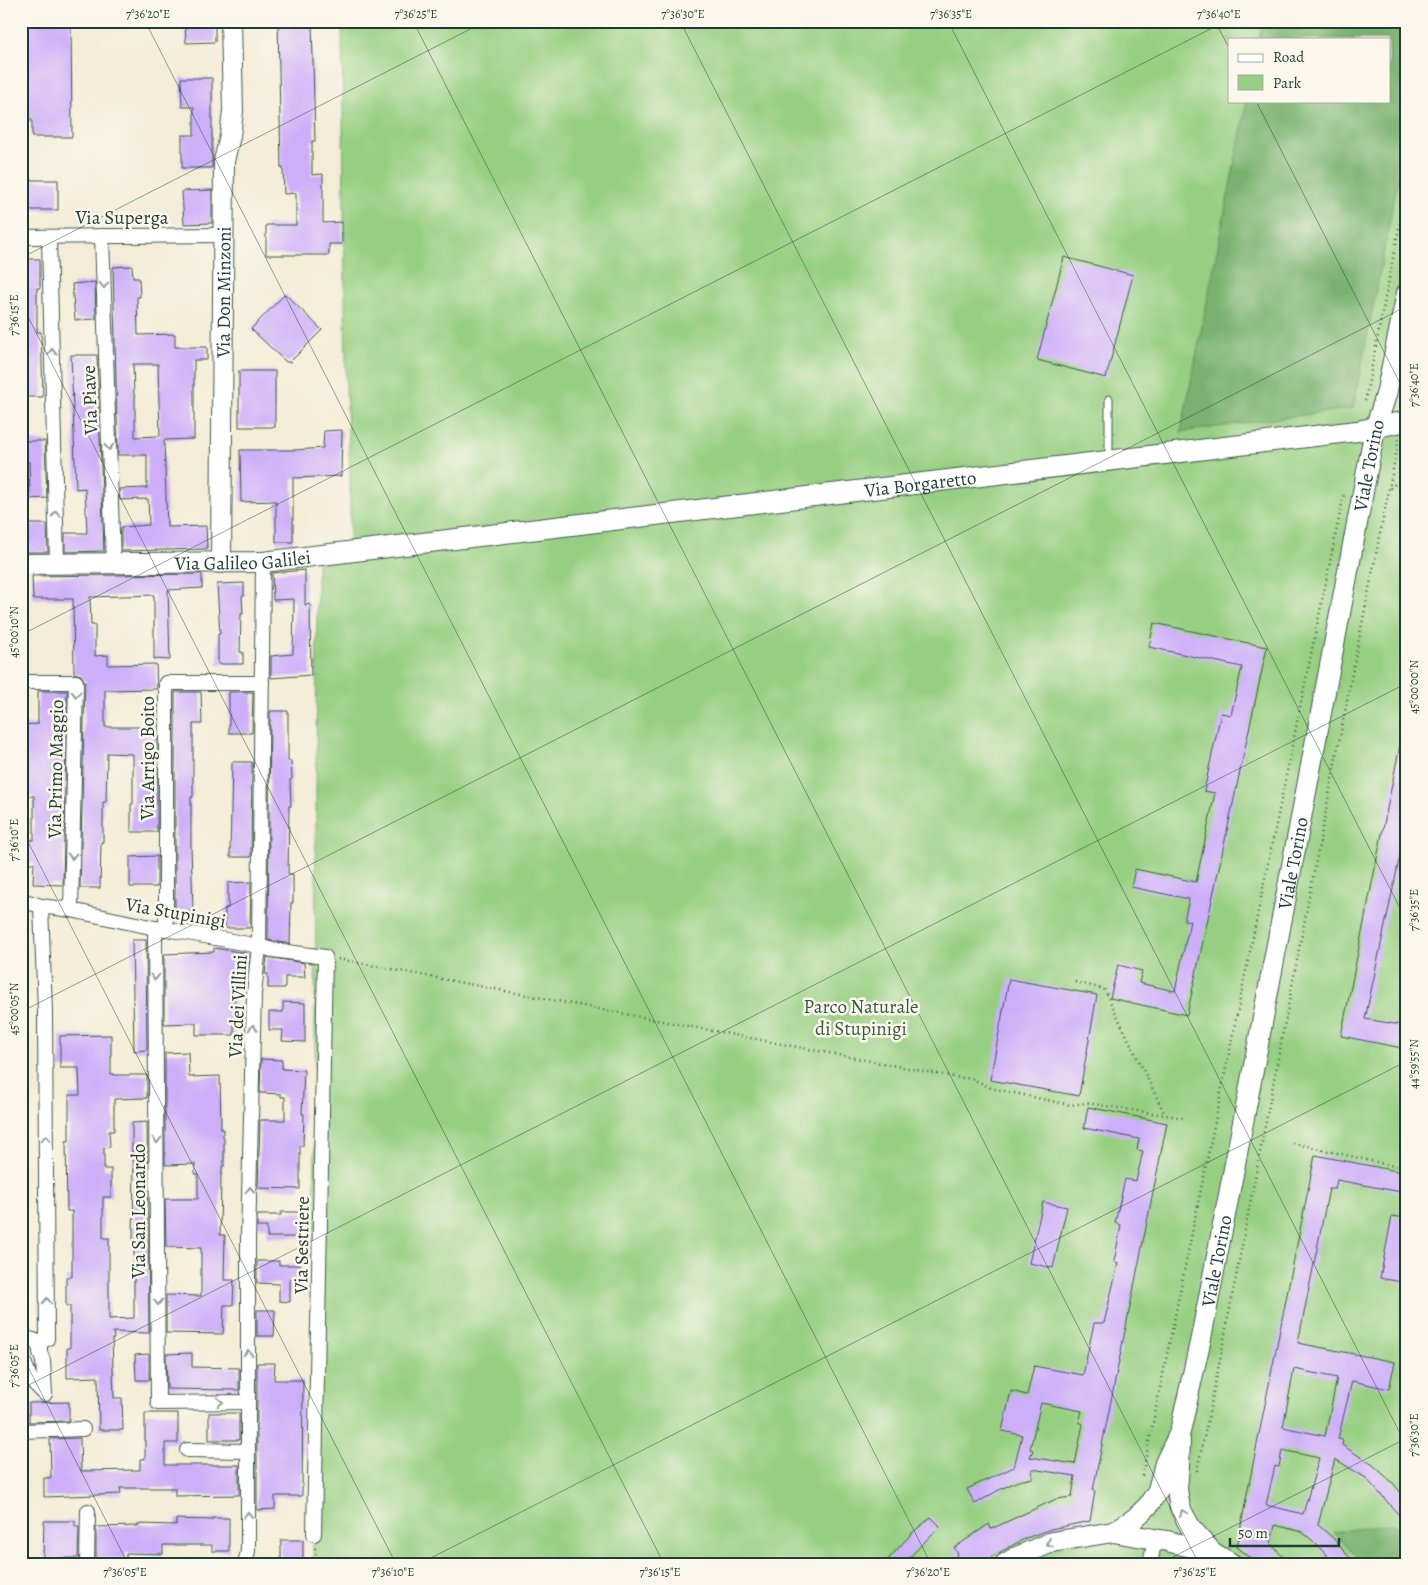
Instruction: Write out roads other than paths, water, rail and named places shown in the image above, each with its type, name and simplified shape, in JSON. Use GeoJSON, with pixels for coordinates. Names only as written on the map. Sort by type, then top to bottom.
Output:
{"type":"FeatureCollection","features":[{"type":"Feature","properties":{"kind":"street","name":"Via Don Minzoni"},"geometry":{"type":"LineString","coordinates":[[222,563],[224,161],[233,111],[231,21]]}},
{"type":"Feature","properties":{"kind":"street","name":"Via Superga"},"geometry":{"type":"LineString","coordinates":[[21,237],[223,235]]}},
{"type":"Feature","properties":{"kind":"street","name":"Via Piave"},"geometry":{"type":"LineString","coordinates":[[102,236],[113,563]]}},
{"type":"Feature","properties":{"kind":"street"},"geometry":{"type":"LineString","coordinates":[[49,237],[57,563]]}},
{"type":"Feature","properties":{"kind":"street","name":"Viale Torino"},"geometry":{"type":"LineString","coordinates":[[1180,1432],[1201,1338],[1247,1102],[1375,429],[1386,395],[1407,293]]}},
{"type":"Feature","properties":{"kind":"street","name":"Via Borgaretto"},"geometry":{"type":"LineString","coordinates":[[465,539],[1375,429],[1405,422]]}},
{"type":"Feature","properties":{"kind":"street","name":"Via Galileo Galilei"},"geometry":{"type":"LineString","coordinates":[[21,564],[263,562],[465,539]]}},
{"type":"Feature","properties":{"kind":"street","name":"Via dei Villini"},"geometry":{"type":"LineString","coordinates":[[245,1564],[248,1551],[248,1240],[254,994],[259,946],[263,562]]}},
{"type":"Feature","properties":{"kind":"street","name":"Via Primo Maggio"},"geometry":{"type":"LineString","coordinates":[[21,682],[76,682],[71,910]]}},
{"type":"Feature","properties":{"kind":"street","name":"Via Arrigo Boito"},"geometry":{"type":"LineString","coordinates":[[161,929],[166,683],[262,683]]}},
{"type":"Feature","properties":{"kind":"street","name":"Via Stupinigi"},"geometry":{"type":"LineString","coordinates":[[21,900],[41,906],[71,910],[272,950],[324,957]]}},
{"type":"Feature","properties":{"kind":"street"},"geometry":{"type":"LineString","coordinates":[[29,1342],[47,1339],[45,1011],[41,906]]}},
{"type":"Feature","properties":{"kind":"street","name":"Via San Leonardo"},"geometry":{"type":"LineString","coordinates":[[161,929],[158,1403],[248,1402]]}},
{"type":"Feature","properties":{"kind":"street","name":"Via Sestriere"},"geometry":{"type":"LineString","coordinates":[[314,1534],[324,957]]}},
{"type":"Feature","properties":{"kind":"street"},"geometry":{"type":"LineString","coordinates":[[29,1342],[43,1361],[44,1394],[31,1380],[23,1362],[33,1362],[38,1356],[29,1342]]}},
{"type":"Feature","properties":{"kind":"street"},"geometry":{"type":"LineString","coordinates":[[21,1431],[83,1429]]}},
{"type":"Feature","properties":{"kind":"street"},"geometry":{"type":"LineString","coordinates":[[1113,1532],[1134,1519],[1148,1506],[1158,1490],[1165,1463],[1180,1432]]}},
{"type":"Feature","properties":{"kind":"street"},"geometry":{"type":"LineString","coordinates":[[1180,1432],[1177,1489],[1180,1508],[1191,1528],[1212,1552],[1232,1564]]}},
{"type":"Feature","properties":{"kind":"street"},"geometry":{"type":"LineString","coordinates":[[187,1450],[247,1451]]}},
{"type":"Feature","properties":{"kind":"street"},"geometry":{"type":"LineString","coordinates":[[87,1564],[88,1511]]}},
{"type":"Feature","properties":{"kind":"street"},"geometry":{"type":"LineString","coordinates":[[1005,1564],[1052,1542],[1113,1532],[1212,1552]]}},
{"type":"Feature","properties":{"kind":"street"},"geometry":{"type":"LineString","coordinates":[[1150,1564],[1155,1539]]}},
{"type":"Feature","properties":{"kind":"lane"},"geometry":{"type":"LineString","coordinates":[[1108,462],[1109,399]]}},
{"type":"Feature","properties":{"kind":"park label","name":"Parco Naturale di Stupinigi"},"geometry":{"type":"Point","coordinates":[861,1017]}}]}
